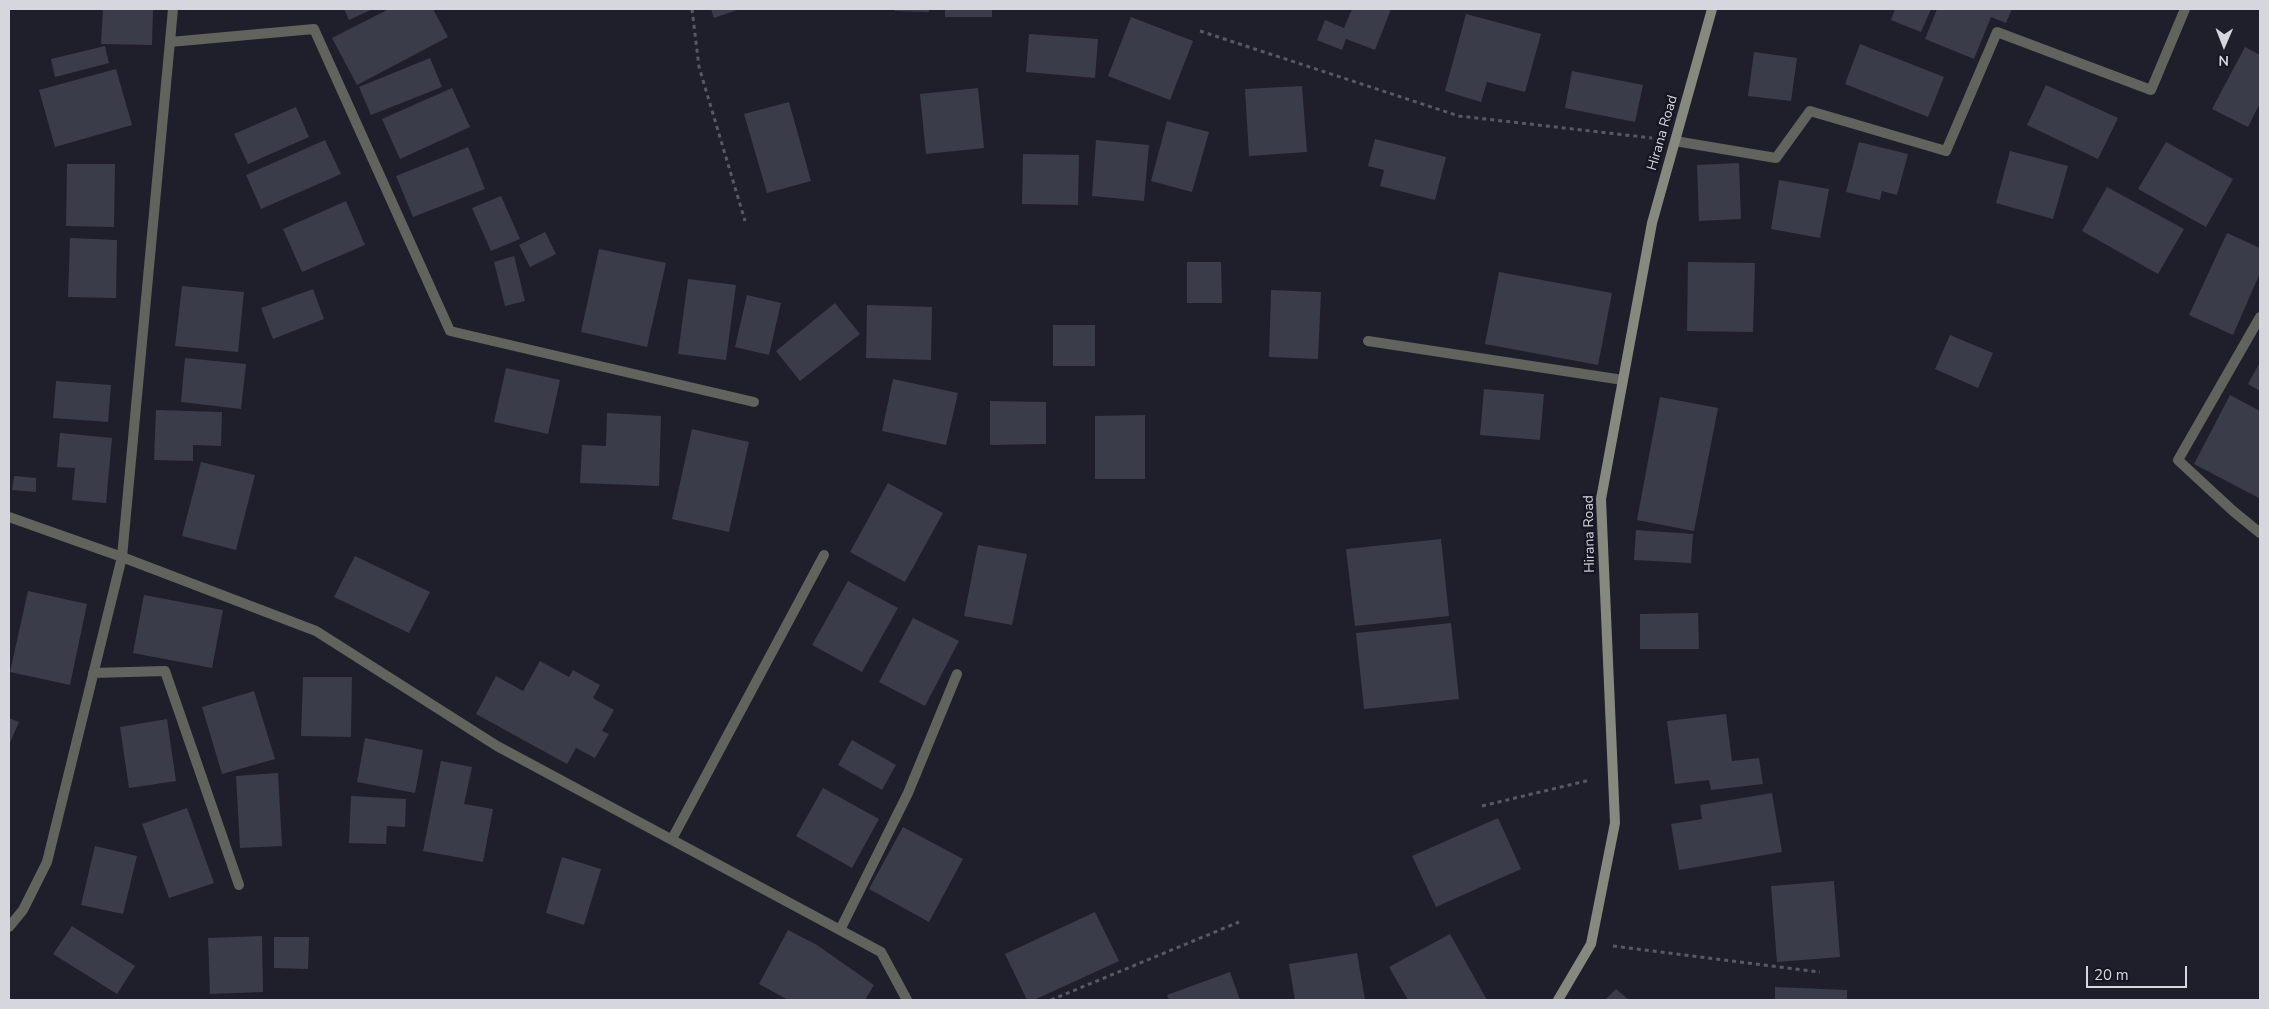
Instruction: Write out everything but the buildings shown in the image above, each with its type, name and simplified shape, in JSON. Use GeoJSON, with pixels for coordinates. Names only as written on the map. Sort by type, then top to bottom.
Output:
{"type":"FeatureCollection","features":[{"type":"Feature","properties":{"kind":"street"},"geometry":{"type":"LineString","coordinates":[[9,926],[23,910],[46,862],[122,557],[173,9]]}},
{"type":"Feature","properties":{"kind":"street","name":"Hirana Road"},"geometry":{"type":"LineString","coordinates":[[1558,1000],[1591,944],[1615,823],[1601,499],[1652,223],[1712,9]]}},
{"type":"Feature","properties":{"kind":"street"},"geometry":{"type":"LineString","coordinates":[[1675,141],[1776,158],[1810,111],[1946,151],[1997,32],[2151,90],[2185,9]]}},
{"type":"Feature","properties":{"kind":"street"},"geometry":{"type":"LineString","coordinates":[[170,42],[314,29],[450,331],[754,402]]}},
{"type":"Feature","properties":{"kind":"street"},"geometry":{"type":"LineString","coordinates":[[2260,317],[2178,460],[2233,511],[2260,533]]}},
{"type":"Feature","properties":{"kind":"street"},"geometry":{"type":"LineString","coordinates":[[1368,341],[1623,380]]}},
{"type":"Feature","properties":{"kind":"street"},"geometry":{"type":"LineString","coordinates":[[9,517],[122,557],[316,631],[497,746],[880,952],[907,1000]]}},
{"type":"Feature","properties":{"kind":"street"},"geometry":{"type":"LineString","coordinates":[[672,839],[824,555]]}},
{"type":"Feature","properties":{"kind":"street"},"geometry":{"type":"LineString","coordinates":[[93,673],[165,671],[240,886]]}},
{"type":"Feature","properties":{"kind":"street"},"geometry":{"type":"LineString","coordinates":[[840,930],[908,793],[956,674]]}},
{"type":"Feature","properties":{"kind":"path"},"geometry":{"type":"LineString","coordinates":[[692,9],[699,67],[745,220]]}},
{"type":"Feature","properties":{"kind":"path"},"geometry":{"type":"LineString","coordinates":[[1200,31],[1459,116],[1675,141]]}},
{"type":"Feature","properties":{"kind":"path"},"geometry":{"type":"LineString","coordinates":[[1482,806],[1613,774]]}},
{"type":"Feature","properties":{"kind":"path"},"geometry":{"type":"LineString","coordinates":[[1051,1000],[1239,922]]}},
{"type":"Feature","properties":{"kind":"path"},"geometry":{"type":"LineString","coordinates":[[1591,944],[1820,972]]}}]}
